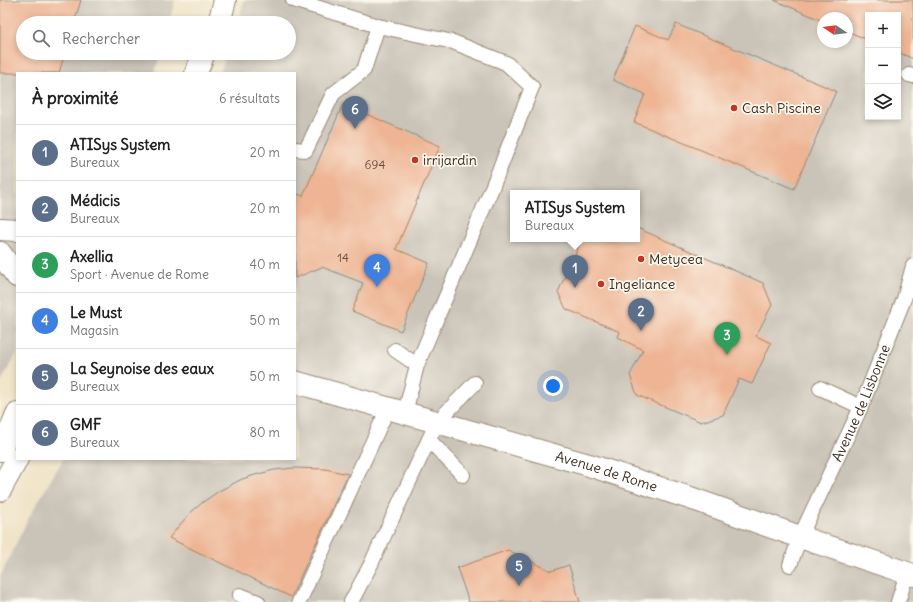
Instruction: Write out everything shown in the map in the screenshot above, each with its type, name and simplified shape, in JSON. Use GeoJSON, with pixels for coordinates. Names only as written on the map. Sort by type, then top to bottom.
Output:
{"type":"FeatureCollection","features":[{"type":"Feature","properties":{"kind":"street"},"geometry":{"type":"LineString","coordinates":[[196,72],[201,60]]}},
{"type":"Feature","properties":{"kind":"street"},"geometry":{"type":"LineString","coordinates":[[209,72],[212,60]]}},
{"type":"Feature","properties":{"kind":"street"},"geometry":{"type":"LineString","coordinates":[[0,229],[16,230]]}},
{"type":"Feature","properties":{"kind":"street"},"geometry":{"type":"LineString","coordinates":[[0,253],[16,275]]}},
{"type":"Feature","properties":{"kind":"street","name":"Avenue de Rome"},"geometry":{"type":"LineString","coordinates":[[296,382],[397,410],[433,431],[589,465],[696,500],[910,574]]}},
{"type":"Feature","properties":{"kind":"street"},"geometry":{"type":"LineString","coordinates":[[0,450],[16,416]]}},
{"type":"Feature","properties":{"kind":"street"},"geometry":{"type":"LineString","coordinates":[[0,490],[16,460]]}},
{"type":"Feature","properties":{"kind":"lane"},"geometry":{"type":"LineString","coordinates":[[293,0],[328,5],[378,26],[459,44],[506,63],[532,87],[492,188],[397,410],[299,602]]}},
{"type":"Feature","properties":{"kind":"lane"},"geometry":{"type":"LineString","coordinates":[[296,149],[306,150],[333,94],[364,70],[378,26]]}},
{"type":"Feature","properties":{"kind":"lane","name":"Avenue de Lisbonne"},"geometry":{"type":"LineString","coordinates":[[790,565],[800,537],[861,407],[904,298],[913,266]]}},
{"type":"Feature","properties":{"kind":"lane"},"geometry":{"type":"LineString","coordinates":[[395,350],[417,365]]}},
{"type":"Feature","properties":{"kind":"lane"},"geometry":{"type":"LineString","coordinates":[[351,602],[371,564],[433,431],[475,383]]}},
{"type":"Feature","properties":{"kind":"lane"},"geometry":{"type":"LineString","coordinates":[[820,388],[861,407]]}},
{"type":"Feature","properties":{"kind":"lane"},"geometry":{"type":"LineString","coordinates":[[433,431],[463,474]]}},
{"type":"Feature","properties":{"kind":"lane"},"geometry":{"type":"LineString","coordinates":[[898,602],[910,574]]}},
{"type":"Feature","properties":{"kind":"lane"},"geometry":{"type":"LineString","coordinates":[[240,595],[258,602]]}},
{"type":"Feature","properties":{"kind":"shaded area"},"geometry":{"type":"Polygon","coordinates":[[[0,0],[175,0],[171,16],[16,16],[16,60],[158,60],[155,72],[16,72],[16,355],[0,383],[0,0]]]}},
{"type":"Feature","properties":{"kind":"shaded area"},"geometry":{"type":"Polygon","coordinates":[[[245,0],[913,0],[913,602],[0,602],[0,577],[28,519],[62,460],[296,460],[296,72],[220,72],[225,60],[296,60],[296,16],[239,16],[245,0]]]}},
{"type":"Feature","properties":{"kind":"building"},"geometry":{"type":"Polygon","coordinates":[[[0,0],[81,0],[76,16],[16,16],[16,60],[63,60],[59,72],[0,73],[0,0]]]}},
{"type":"Feature","properties":{"kind":"building"},"geometry":{"type":"Polygon","coordinates":[[[774,0],[913,0],[913,59],[901,53],[901,12],[865,12],[865,39],[853,34],[853,12],[817,12],[817,18],[774,0]]]}},
{"type":"Feature","properties":{"kind":"building","name":"Cash Piscine"},"geometry":{"type":"Polygon","coordinates":[[[676,24],[836,91],[794,189],[634,122],[645,94],[613,80],[635,26],[668,40],[676,24]]]}},
{"type":"Feature","properties":{"kind":"building"},"geometry":{"type":"Polygon","coordinates":[[[343,104],[440,146],[396,249],[429,263],[401,331],[352,311],[363,283],[322,267],[296,278],[296,193],[303,196],[343,104]]]}},
{"type":"Feature","properties":{"kind":"building"},"geometry":{"type":"Polygon","coordinates":[[[640,229],[763,283],[772,305],[756,336],[771,343],[752,384],[739,379],[723,415],[701,422],[637,395],[630,375],[643,350],[618,337],[620,332],[566,309],[558,292],[581,242],[640,242],[640,229]]]}},
{"type":"Feature","properties":{"kind":"building"},"geometry":{"type":"Polygon","coordinates":[[[294,468],[325,469],[348,474],[291,597],[169,538],[189,514],[219,491],[242,479],[255,475],[274,470],[294,468]]]}},
{"type":"Feature","properties":{"kind":"building"},"geometry":{"type":"Polygon","coordinates":[[[508,550],[551,571],[569,565],[580,602],[469,602],[457,568],[508,550]]]}},
{"type":"Feature","properties":{"kind":"place","name":"Cash Piscine"},"geometry":{"type":"Point","coordinates":[734,108]}},
{"type":"Feature","properties":{"kind":"place","name":"GMF"},"geometry":{"type":"Point","coordinates":[355,129]}},
{"type":"Feature","properties":{"kind":"place","name":"irrijardin"},"geometry":{"type":"Point","coordinates":[415,160]}},
{"type":"Feature","properties":{"kind":"place","name":"Metycea"},"geometry":{"type":"Point","coordinates":[641,259]}},
{"type":"Feature","properties":{"kind":"place","name":"Ingeliance"},"geometry":{"type":"Point","coordinates":[601,284]}},
{"type":"Feature","properties":{"kind":"place","name":"Le Must"},"geometry":{"type":"Point","coordinates":[377,287]}},
{"type":"Feature","properties":{"kind":"place","name":"ATISys System"},"geometry":{"type":"Point","coordinates":[575,288]}},
{"type":"Feature","properties":{"kind":"place","name":"Médicis"},"geometry":{"type":"Point","coordinates":[641,331]}},
{"type":"Feature","properties":{"kind":"place","name":"Axellia"},"geometry":{"type":"Point","coordinates":[727,355]}},
{"type":"Feature","properties":{"kind":"place","name":"La Seynoise des eaux"},"geometry":{"type":"Point","coordinates":[519,586]}}]}
